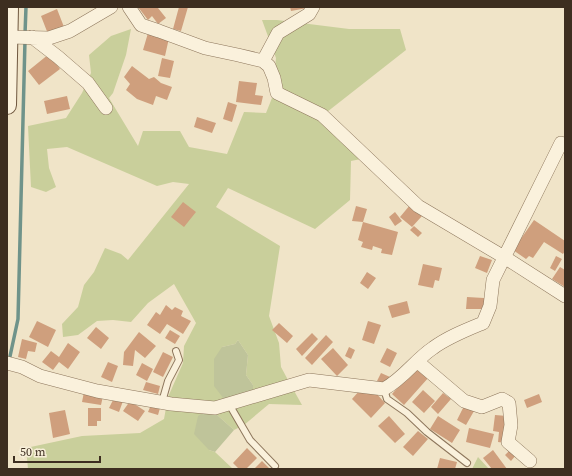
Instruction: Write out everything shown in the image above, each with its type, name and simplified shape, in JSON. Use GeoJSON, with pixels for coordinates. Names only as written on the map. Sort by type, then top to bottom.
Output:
{"type":"FeatureCollection","features":[{"type":"Feature","properties":{"kind":"street"},"geometry":{"type":"LineString","coordinates":[[7,105],[10,37],[9,7]]}},
{"type":"Feature","properties":{"kind":"street"},"geometry":{"type":"LineString","coordinates":[[10,37],[49,38],[70,31],[111,7]]}},
{"type":"Feature","properties":{"kind":"street"},"geometry":{"type":"LineString","coordinates":[[129,7],[141,25],[205,48],[263,61],[269,66],[274,78],[277,93],[322,115],[418,206],[504,257],[565,296]]}},
{"type":"Feature","properties":{"kind":"street"},"geometry":{"type":"LineString","coordinates":[[263,61],[278,33],[309,14],[313,7]]}},
{"type":"Feature","properties":{"kind":"street"},"geometry":{"type":"LineString","coordinates":[[32,37],[88,83],[106,108]]}},
{"type":"Feature","properties":{"kind":"street"},"geometry":{"type":"LineString","coordinates":[[12,365],[22,367],[40,376],[97,391],[162,402],[215,408],[309,380],[384,389],[394,383],[432,348],[450,337],[483,323],[490,306],[493,280],[561,143]]}},
{"type":"Feature","properties":{"kind":"street"},"geometry":{"type":"LineString","coordinates":[[418,362],[464,401],[482,407],[502,399],[509,403],[511,425],[508,442],[530,461]]}},
{"type":"Feature","properties":{"kind":"lane"},"geometry":{"type":"LineString","coordinates":[[162,402],[168,381],[179,360],[176,351]]}},
{"type":"Feature","properties":{"kind":"lane"},"geometry":{"type":"LineString","coordinates":[[384,389],[387,400],[407,413],[427,432],[467,464]]}},
{"type":"Feature","properties":{"kind":"lane"},"geometry":{"type":"LineString","coordinates":[[229,404],[250,440],[275,466]]}},
{"type":"Feature","properties":{"kind":"green space"},"geometry":{"type":"Polygon","coordinates":[[[262,20],[277,20],[349,29],[400,29],[406,50],[327,112],[361,159],[351,161],[350,200],[315,229],[228,188],[216,207],[280,246],[269,316],[279,343],[281,367],[288,380],[253,393],[253,385],[246,375],[248,355],[238,340],[235,344],[222,347],[224,399],[214,403],[168,397],[183,363],[184,346],[196,323],[174,284],[148,303],[131,322],[113,320],[97,321],[78,335],[63,337],[62,324],[78,307],[84,285],[94,272],[105,248],[121,254],[128,260],[189,184],[173,182],[157,186],[67,147],[47,149],[49,168],[56,187],[46,192],[31,187],[28,126],[66,118],[82,93],[91,73],[89,55],[111,36],[131,29],[126,55],[113,93],[109,98],[138,146],[143,131],[180,131],[189,147],[227,154],[244,112],[266,113],[272,98],[276,58],[262,20]]]}},
{"type":"Feature","properties":{"kind":"green space"},"geometry":{"type":"Polygon","coordinates":[[[238,340],[248,355],[246,375],[253,385],[253,393],[224,399],[214,386],[214,359],[222,347],[235,344],[238,340]]]}},
{"type":"Feature","properties":{"kind":"green space"},"geometry":{"type":"Polygon","coordinates":[[[293,389],[302,405],[269,404],[244,425],[234,430],[216,414],[293,389]]]}},
{"type":"Feature","properties":{"kind":"green space"},"geometry":{"type":"Polygon","coordinates":[[[166,408],[206,411],[209,450],[215,452],[233,469],[28,469],[26,448],[82,436],[140,433],[164,419],[166,408]]]}},
{"type":"Feature","properties":{"kind":"green space"},"geometry":{"type":"Polygon","coordinates":[[[206,411],[216,414],[234,430],[215,452],[209,450],[194,434],[198,416],[206,411]]]}},
{"type":"Feature","properties":{"kind":"green space"},"geometry":{"type":"Polygon","coordinates":[[[478,457],[489,469],[472,469],[478,457]]]}},
{"type":"Feature","properties":{"kind":"building"},"geometry":{"type":"Polygon","coordinates":[[[138,7],[161,7],[158,8],[166,18],[158,24],[152,16],[148,20],[138,7]]]}},
{"type":"Feature","properties":{"kind":"building"},"geometry":{"type":"Polygon","coordinates":[[[179,7],[188,7],[181,31],[173,29],[179,7]]]}},
{"type":"Feature","properties":{"kind":"building"},"geometry":{"type":"Polygon","coordinates":[[[290,7],[307,7],[307,8],[291,11],[290,7]]]}},
{"type":"Feature","properties":{"kind":"building"},"geometry":{"type":"Polygon","coordinates":[[[57,9],[64,27],[48,34],[41,16],[57,9]]]}},
{"type":"Feature","properties":{"kind":"building"},"geometry":{"type":"Polygon","coordinates":[[[148,33],[169,38],[165,56],[143,50],[148,33]]]}},
{"type":"Feature","properties":{"kind":"building"},"geometry":{"type":"Polygon","coordinates":[[[49,54],[60,69],[39,85],[28,71],[49,54]]]}},
{"type":"Feature","properties":{"kind":"building"},"geometry":{"type":"Polygon","coordinates":[[[162,58],[174,61],[170,78],[158,76],[162,58]]]}},
{"type":"Feature","properties":{"kind":"building"},"geometry":{"type":"Polygon","coordinates":[[[132,66],[149,79],[154,77],[161,83],[172,87],[167,100],[156,96],[153,105],[137,99],[126,90],[130,84],[124,77],[132,66]]]}},
{"type":"Feature","properties":{"kind":"building"},"geometry":{"type":"Polygon","coordinates":[[[239,81],[257,83],[255,95],[263,96],[261,105],[236,102],[239,81]]]}},
{"type":"Feature","properties":{"kind":"building"},"geometry":{"type":"Polygon","coordinates":[[[67,96],[70,109],[47,114],[44,101],[67,96]]]}},
{"type":"Feature","properties":{"kind":"building"},"geometry":{"type":"Polygon","coordinates":[[[228,102],[237,105],[232,122],[223,119],[228,102]]]}},
{"type":"Feature","properties":{"kind":"building"},"geometry":{"type":"Polygon","coordinates":[[[197,117],[216,123],[212,133],[194,127],[197,117]]]}},
{"type":"Feature","properties":{"kind":"building"},"geometry":{"type":"Polygon","coordinates":[[[183,202],[196,212],[184,227],[171,217],[183,202]]]}},
{"type":"Feature","properties":{"kind":"building"},"geometry":{"type":"Polygon","coordinates":[[[410,205],[422,216],[412,227],[400,217],[410,205]]]}},
{"type":"Feature","properties":{"kind":"building"},"geometry":{"type":"Polygon","coordinates":[[[356,206],[367,209],[363,222],[352,221],[356,206]]]}},
{"type":"Feature","properties":{"kind":"building"},"geometry":{"type":"Polygon","coordinates":[[[395,212],[402,221],[395,226],[389,217],[395,212]]]}},
{"type":"Feature","properties":{"kind":"building"},"geometry":{"type":"Polygon","coordinates":[[[534,220],[565,241],[565,251],[563,254],[544,242],[533,258],[529,256],[526,259],[513,250],[534,220]]]}},
{"type":"Feature","properties":{"kind":"building"},"geometry":{"type":"Polygon","coordinates":[[[363,222],[398,232],[392,255],[381,253],[382,249],[373,246],[372,250],[361,247],[363,242],[358,240],[363,222]]]}},
{"type":"Feature","properties":{"kind":"building"},"geometry":{"type":"Polygon","coordinates":[[[414,226],[422,233],[418,237],[410,230],[414,226]]]}},
{"type":"Feature","properties":{"kind":"building"},"geometry":{"type":"Polygon","coordinates":[[[480,256],[492,260],[487,273],[475,268],[480,256]]]}},
{"type":"Feature","properties":{"kind":"building"},"geometry":{"type":"Polygon","coordinates":[[[556,256],[562,259],[555,271],[550,268],[556,256]]]}},
{"type":"Feature","properties":{"kind":"building"},"geometry":{"type":"Polygon","coordinates":[[[423,264],[442,268],[439,281],[435,280],[433,288],[418,285],[423,264]]]}},
{"type":"Feature","properties":{"kind":"building"},"geometry":{"type":"Polygon","coordinates":[[[560,267],[565,270],[565,287],[552,279],[560,267]]]}},
{"type":"Feature","properties":{"kind":"building"},"geometry":{"type":"Polygon","coordinates":[[[367,272],[376,278],[368,289],[360,283],[367,272]]]}},
{"type":"Feature","properties":{"kind":"building"},"geometry":{"type":"Polygon","coordinates":[[[467,297],[484,298],[484,309],[466,309],[467,297]]]}},
{"type":"Feature","properties":{"kind":"building"},"geometry":{"type":"Polygon","coordinates":[[[407,301],[410,313],[392,318],[388,306],[407,301]]]}},
{"type":"Feature","properties":{"kind":"building"},"geometry":{"type":"Polygon","coordinates":[[[166,305],[172,310],[175,307],[183,311],[181,316],[191,321],[183,334],[167,324],[160,334],[147,325],[156,312],[160,315],[166,305]]]}},
{"type":"Feature","properties":{"kind":"building"},"geometry":{"type":"Polygon","coordinates":[[[37,321],[56,330],[48,347],[29,337],[37,321]]]}},
{"type":"Feature","properties":{"kind":"building"},"geometry":{"type":"Polygon","coordinates":[[[368,321],[381,325],[374,344],[362,340],[368,321]]]}},
{"type":"Feature","properties":{"kind":"building"},"geometry":{"type":"Polygon","coordinates":[[[279,323],[293,336],[287,343],[272,330],[279,323]]]}},
{"type":"Feature","properties":{"kind":"building"},"geometry":{"type":"Polygon","coordinates":[[[96,327],[109,338],[101,349],[87,338],[96,327]]]}},
{"type":"Feature","properties":{"kind":"building"},"geometry":{"type":"Polygon","coordinates":[[[170,330],[180,336],[175,344],[165,338],[170,330]]]}},
{"type":"Feature","properties":{"kind":"building"},"geometry":{"type":"Polygon","coordinates":[[[139,332],[156,346],[145,358],[135,350],[133,366],[123,365],[124,352],[139,332]]]}},
{"type":"Feature","properties":{"kind":"building"},"geometry":{"type":"Polygon","coordinates":[[[312,333],[318,339],[302,356],[296,349],[312,333]]]}},
{"type":"Feature","properties":{"kind":"building"},"geometry":{"type":"Polygon","coordinates":[[[326,335],[333,342],[312,365],[305,358],[326,335]]]}},
{"type":"Feature","properties":{"kind":"building"},"geometry":{"type":"Polygon","coordinates":[[[22,339],[37,343],[35,352],[28,351],[26,359],[18,357],[22,339]]]}},
{"type":"Feature","properties":{"kind":"building"},"geometry":{"type":"Polygon","coordinates":[[[68,343],[80,352],[68,369],[59,362],[53,370],[42,362],[51,351],[59,357],[68,343]]]}},
{"type":"Feature","properties":{"kind":"building"},"geometry":{"type":"Polygon","coordinates":[[[349,347],[355,350],[351,359],[345,356],[349,347]]]}},
{"type":"Feature","properties":{"kind":"building"},"geometry":{"type":"Polygon","coordinates":[[[333,348],[348,365],[337,376],[321,359],[333,348]]]}},
{"type":"Feature","properties":{"kind":"building"},"geometry":{"type":"Polygon","coordinates":[[[387,348],[397,353],[390,367],[380,362],[387,348]]]}},
{"type":"Feature","properties":{"kind":"building"},"geometry":{"type":"Polygon","coordinates":[[[163,352],[173,357],[163,377],[153,372],[163,352]]]}},
{"type":"Feature","properties":{"kind":"building"},"geometry":{"type":"Polygon","coordinates":[[[108,362],[118,366],[112,382],[101,377],[108,362]]]}},
{"type":"Feature","properties":{"kind":"building"},"geometry":{"type":"Polygon","coordinates":[[[142,363],[153,369],[147,381],[136,375],[142,363]]]}},
{"type":"Feature","properties":{"kind":"building"},"geometry":{"type":"Polygon","coordinates":[[[416,367],[429,377],[404,405],[392,394],[416,367]]]}},
{"type":"Feature","properties":{"kind":"building"},"geometry":{"type":"Polygon","coordinates":[[[381,373],[390,377],[387,385],[377,381],[381,373]]]}},
{"type":"Feature","properties":{"kind":"building"},"geometry":{"type":"Polygon","coordinates":[[[146,382],[160,386],[158,394],[143,390],[146,382]]]}},
{"type":"Feature","properties":{"kind":"building"},"geometry":{"type":"Polygon","coordinates":[[[360,390],[374,391],[385,403],[371,418],[352,399],[360,390]]]}},
{"type":"Feature","properties":{"kind":"building"},"geometry":{"type":"Polygon","coordinates":[[[423,390],[435,401],[424,413],[412,402],[423,390]]]}},
{"type":"Feature","properties":{"kind":"building"},"geometry":{"type":"Polygon","coordinates":[[[84,392],[103,396],[101,405],[82,402],[84,392]]]}},
{"type":"Feature","properties":{"kind":"building"},"geometry":{"type":"Polygon","coordinates":[[[443,393],[451,399],[438,414],[431,407],[443,393]]]}},
{"type":"Feature","properties":{"kind":"building"},"geometry":{"type":"Polygon","coordinates":[[[539,394],[542,402],[527,408],[524,400],[539,394]]]}},
{"type":"Feature","properties":{"kind":"building"},"geometry":{"type":"Polygon","coordinates":[[[114,398],[123,401],[119,412],[109,408],[114,398]]]}},
{"type":"Feature","properties":{"kind":"building"},"geometry":{"type":"Polygon","coordinates":[[[130,401],[145,411],[138,421],[123,411],[130,401]]]}},
{"type":"Feature","properties":{"kind":"building"},"geometry":{"type":"Polygon","coordinates":[[[151,405],[160,408],[158,415],[148,412],[151,405]]]}},
{"type":"Feature","properties":{"kind":"building"},"geometry":{"type":"Polygon","coordinates":[[[464,406],[474,411],[466,425],[457,420],[464,406]]]}},
{"type":"Feature","properties":{"kind":"building"},"geometry":{"type":"Polygon","coordinates":[[[88,408],[101,408],[101,421],[97,421],[97,426],[88,426],[88,408]]]}},
{"type":"Feature","properties":{"kind":"building"},"geometry":{"type":"Polygon","coordinates":[[[65,410],[70,434],[53,438],[49,413],[65,410]]]}},
{"type":"Feature","properties":{"kind":"building"},"geometry":{"type":"Polygon","coordinates":[[[495,415],[507,416],[505,443],[498,442],[499,432],[493,431],[495,415]]]}},
{"type":"Feature","properties":{"kind":"building"},"geometry":{"type":"Polygon","coordinates":[[[389,416],[405,434],[395,443],[378,426],[389,416]]]}},
{"type":"Feature","properties":{"kind":"building"},"geometry":{"type":"Polygon","coordinates":[[[438,416],[460,430],[452,443],[430,429],[438,416]]]}},
{"type":"Feature","properties":{"kind":"building"},"geometry":{"type":"Polygon","coordinates":[[[469,428],[494,434],[490,448],[466,442],[469,428]]]}},
{"type":"Feature","properties":{"kind":"building"},"geometry":{"type":"Polygon","coordinates":[[[418,431],[428,439],[413,456],[403,447],[418,431]]]}},
{"type":"Feature","properties":{"kind":"building"},"geometry":{"type":"Polygon","coordinates":[[[247,448],[257,458],[246,469],[239,469],[233,463],[247,448]]]}},
{"type":"Feature","properties":{"kind":"building"},"geometry":{"type":"Polygon","coordinates":[[[493,450],[507,469],[492,469],[483,458],[493,450]]]}},
{"type":"Feature","properties":{"kind":"building"},"geometry":{"type":"Polygon","coordinates":[[[510,450],[516,455],[511,461],[505,455],[510,450]]]}},
{"type":"Feature","properties":{"kind":"building"},"geometry":{"type":"Polygon","coordinates":[[[440,458],[457,462],[455,469],[437,469],[440,458]]]}},
{"type":"Feature","properties":{"kind":"building"},"geometry":{"type":"Polygon","coordinates":[[[262,461],[270,469],[254,469],[262,461]]]}},
{"type":"Feature","properties":{"kind":"waterway"},"geometry":{"type":"LineString","coordinates":[[25,34],[26,7]]}},
{"type":"Feature","properties":{"kind":"waterway"},"geometry":{"type":"LineString","coordinates":[[9,361],[18,319],[25,40]]}}]}
